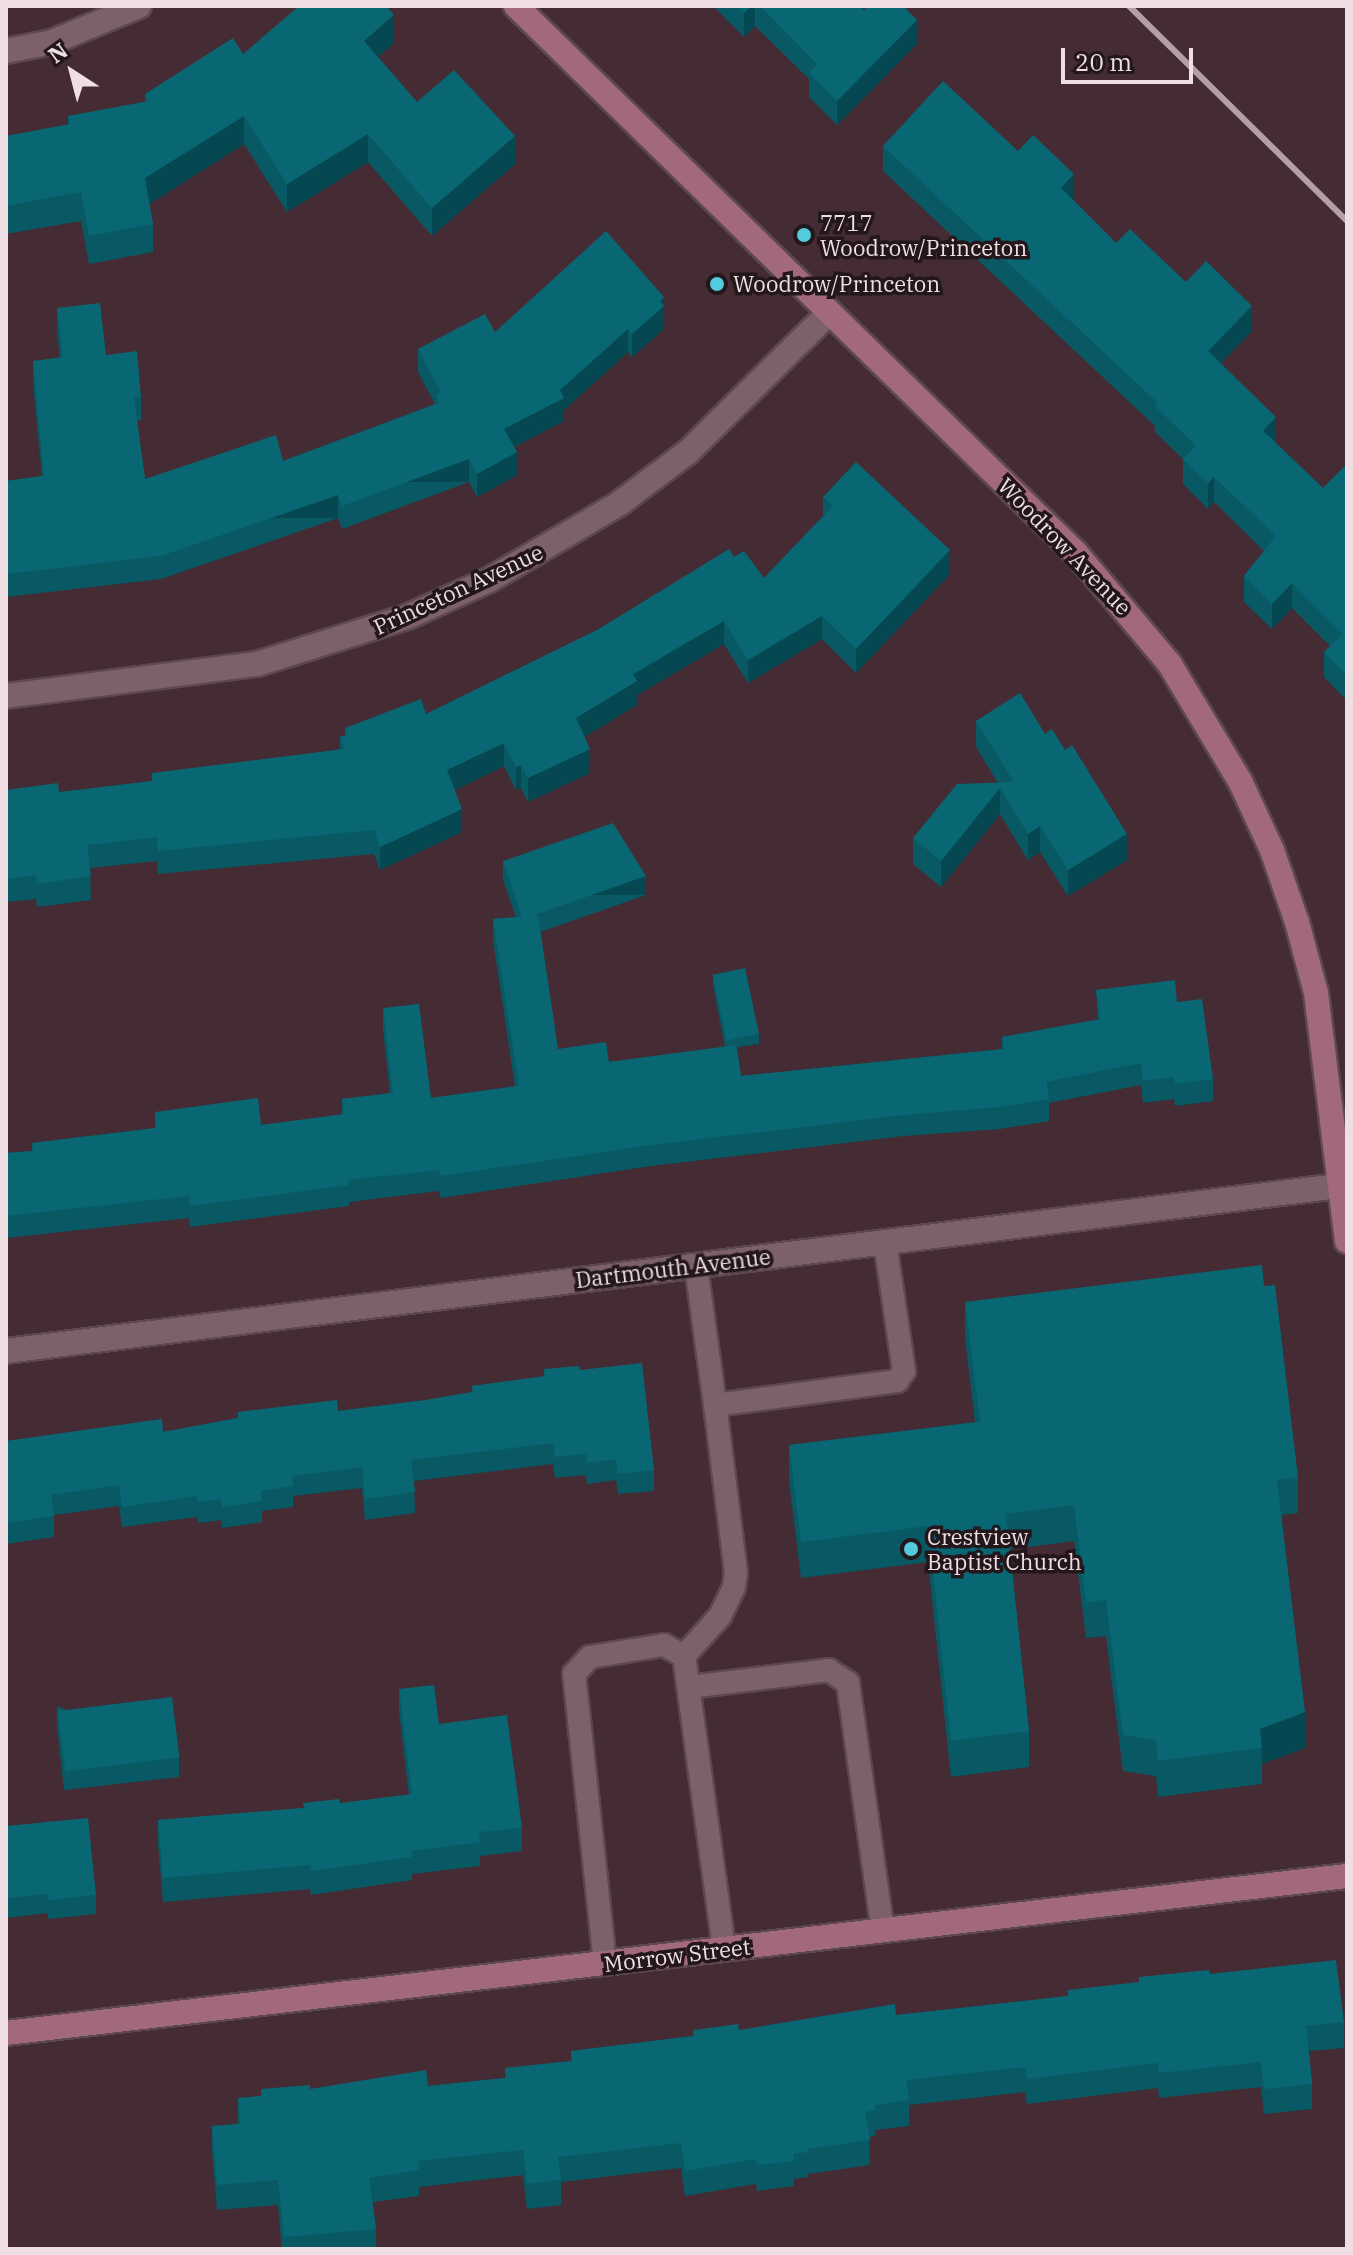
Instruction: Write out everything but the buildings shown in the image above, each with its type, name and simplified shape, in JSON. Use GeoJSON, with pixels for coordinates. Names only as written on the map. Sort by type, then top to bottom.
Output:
{"type":"FeatureCollection","features":[{"type":"Feature","properties":{"kind":"street"},"geometry":{"type":"LineString","coordinates":[[6,51],[52,42],[139,6]]}},
{"type":"Feature","properties":{"kind":"street","name":"Woodrow Avenue"},"geometry":{"type":"LineString","coordinates":[[516,6],[1076,553],[1145,632],[1205,718],[1266,837],[1297,922],[1316,993],[1343,1185],[1347,1241]]}},
{"type":"Feature","properties":{"kind":"street","name":"Princeton Avenue"},"geometry":{"type":"LineString","coordinates":[[6,696],[257,664],[407,617],[489,580],[620,503],[688,452],[830,312]]}},
{"type":"Feature","properties":{"kind":"street","name":"Dartmouth Avenue"},"geometry":{"type":"LineString","coordinates":[[6,1351],[1343,1185]]}},
{"type":"Feature","properties":{"kind":"street","name":"Morrow Street"},"geometry":{"type":"LineString","coordinates":[[6,2033],[1347,1876]]}},
{"type":"Feature","properties":{"kind":"lane"},"geometry":{"type":"LineString","coordinates":[[715,1405],[897,1381],[904,1371],[885,1242]]}},
{"type":"Feature","properties":{"kind":"lane"},"geometry":{"type":"LineString","coordinates":[[684,1656],[720,1616],[734,1587],[736,1573],[696,1266]]}},
{"type":"Feature","properties":{"kind":"lane"},"geometry":{"type":"LineString","coordinates":[[605,1963],[574,1674],[590,1657],[664,1645],[684,1656]]}},
{"type":"Feature","properties":{"kind":"lane"},"geometry":{"type":"LineString","coordinates":[[684,1656],[724,1949]]}},
{"type":"Feature","properties":{"kind":"lane"},"geometry":{"type":"LineString","coordinates":[[689,1687],[829,1670],[848,1683],[883,1931]]}},
{"type":"Feature","properties":{"kind":"railway"},"geometry":{"type":"LineString","coordinates":[[1129,6],[1347,221]]}},
{"type":"Feature","properties":{"kind":"place","name":"7717 Woodrow/Princeton"},"geometry":{"type":"Point","coordinates":[804,235]}},
{"type":"Feature","properties":{"kind":"place","name":"Woodrow/Princeton"},"geometry":{"type":"Point","coordinates":[717,284]}},
{"type":"Feature","properties":{"kind":"place","name":"Crestview Baptist Church"},"geometry":{"type":"Point","coordinates":[911,1549]}}]}
